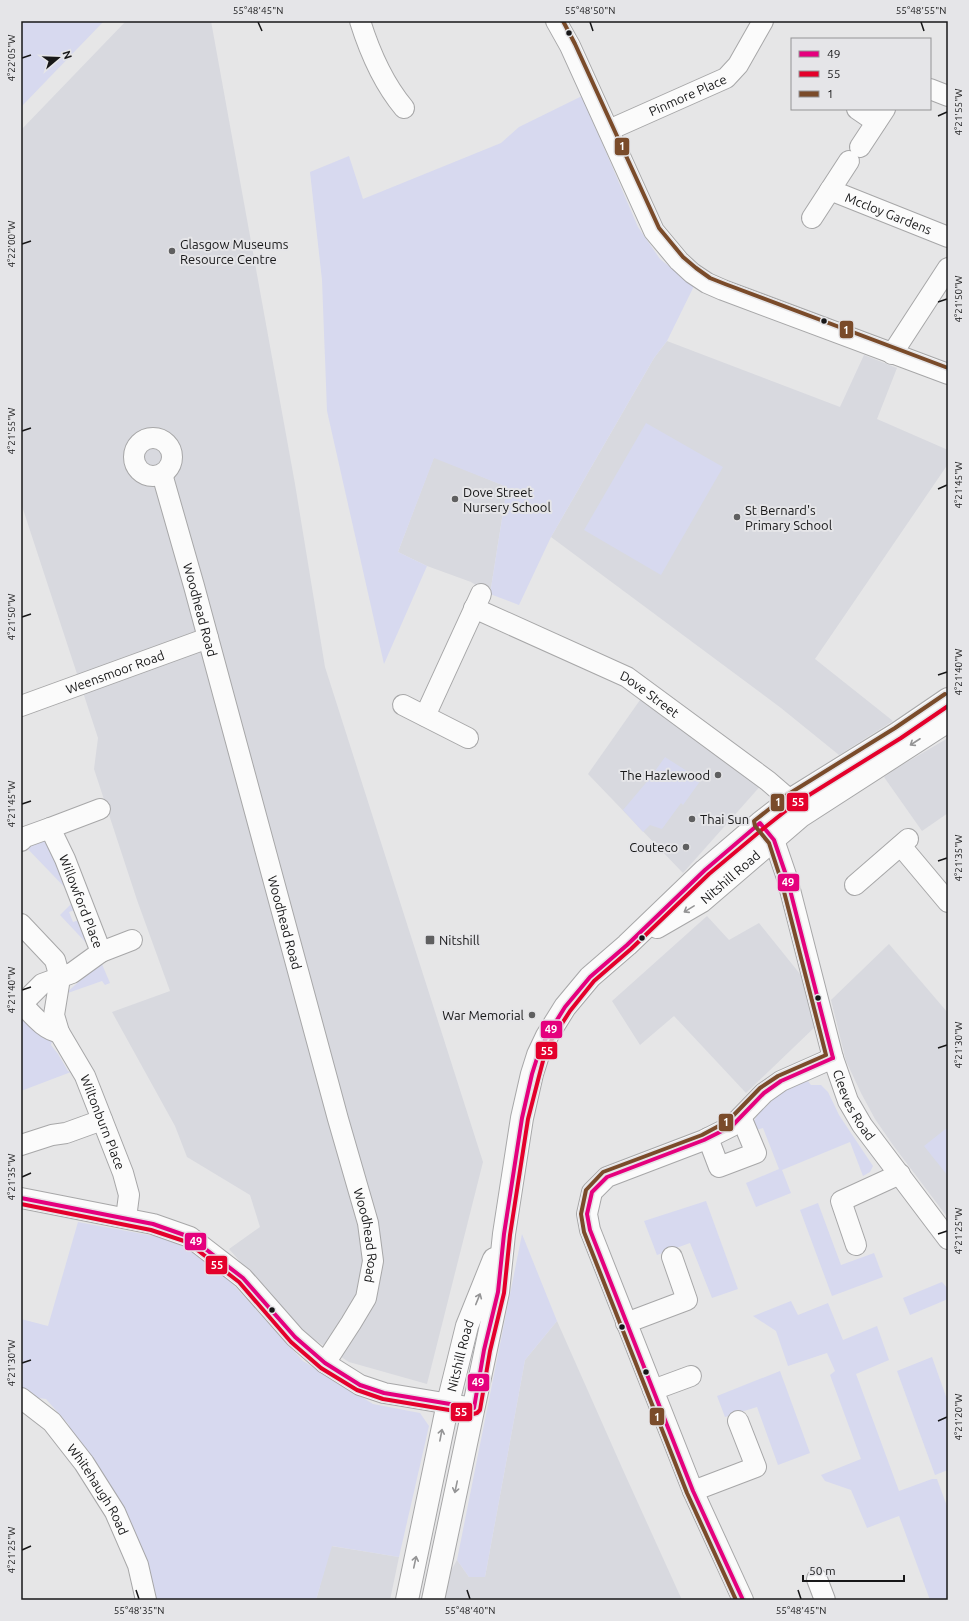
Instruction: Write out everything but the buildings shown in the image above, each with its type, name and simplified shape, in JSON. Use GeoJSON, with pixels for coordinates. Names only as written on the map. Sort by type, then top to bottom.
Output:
{"type":"FeatureCollection","features":[{"type":"Feature","properties":{"kind":"main road","name":"Nitshill Road"},"geometry":{"type":"LineString","coordinates":[[627,945],[702,901],[774,840],[796,808],[898,733],[948,699]]}},
{"type":"Feature","properties":{"kind":"main road","name":"Nitshill Road"},"geometry":{"type":"LineString","coordinates":[[433,1600],[474,1408],[484,1350],[498,1292],[504,1234],[522,1118],[538,1055],[547,1036],[565,1007],[590,977],[627,945],[688,885],[760,823],[796,808],[948,721]]}},
{"type":"Feature","properties":{"kind":"main road","name":"Nitshill Road"},"geometry":{"type":"LineString","coordinates":[[407,1600],[448,1403],[467,1326],[504,1234]]}},
{"type":"Feature","properties":{"kind":"street"},"geometry":{"type":"LineString","coordinates":[[360,21],[369,48],[392,94],[404,108]]}},
{"type":"Feature","properties":{"kind":"street"},"geometry":{"type":"LineString","coordinates":[[556,21],[570,46],[654,231],[679,261],[692,273],[707,283],[724,290],[948,374]]}},
{"type":"Feature","properties":{"kind":"street","name":"Pinmore Place"},"geometry":{"type":"LineString","coordinates":[[609,130],[726,78],[738,65],[763,21]]}},
{"type":"Feature","properties":{"kind":"street"},"geometry":{"type":"LineString","coordinates":[[931,89],[948,96]]}},
{"type":"Feature","properties":{"kind":"street"},"geometry":{"type":"LineString","coordinates":[[812,218],[880,116],[860,110]]}},
{"type":"Feature","properties":{"kind":"street","name":"Mccloy Gardens"},"geometry":{"type":"LineString","coordinates":[[830,190],[948,237]]}},
{"type":"Feature","properties":{"kind":"street"},"geometry":{"type":"LineString","coordinates":[[892,354],[948,268]]}},
{"type":"Feature","properties":{"kind":"street","name":"Woodhead Road"},"geometry":{"type":"LineString","coordinates":[[162,474],[334,1104],[368,1223],[373,1261],[366,1298],[325,1364]]}},
{"type":"Feature","properties":{"kind":"street","name":"Dove Street"},"geometry":{"type":"LineString","coordinates":[[425,716],[478,601],[627,677],[765,778],[796,808]]}},
{"type":"Feature","properties":{"kind":"street","name":"Weensmoor Road"},"geometry":{"type":"LineString","coordinates":[[22,702],[208,638]]}},
{"type":"Feature","properties":{"kind":"street"},"geometry":{"type":"LineString","coordinates":[[403,705],[468,738]]}},
{"type":"Feature","properties":{"kind":"street"},"geometry":{"type":"LineString","coordinates":[[21,841],[25,837],[100,809]]}},
{"type":"Feature","properties":{"kind":"street","name":"Cleeves Road"},"geometry":{"type":"LineString","coordinates":[[760,823],[774,840],[787,878],[833,1058],[848,1101],[862,1125],[948,1240]]}},
{"type":"Feature","properties":{"kind":"street","name":"Willowford Place"},"geometry":{"type":"LineString","coordinates":[[22,1004],[42,984],[72,973],[101,952],[65,859],[50,828]]}},
{"type":"Feature","properties":{"kind":"street"},"geometry":{"type":"LineString","coordinates":[[855,885],[904,842],[948,902]]}},
{"type":"Feature","properties":{"kind":"street"},"geometry":{"type":"LineString","coordinates":[[21,924],[56,960],[60,978]]}},
{"type":"Feature","properties":{"kind":"street"},"geometry":{"type":"LineString","coordinates":[[101,952],[132,940]]}},
{"type":"Feature","properties":{"kind":"street","name":"Wiltonburn Place"},"geometry":{"type":"LineString","coordinates":[[60,978],[54,1016],[59,1032],[84,1076],[123,1173],[129,1195],[126,1218]]}},
{"type":"Feature","properties":{"kind":"street"},"geometry":{"type":"LineString","coordinates":[[22,1004],[51,1030],[59,1032]]}},
{"type":"Feature","properties":{"kind":"street"},"geometry":{"type":"LineString","coordinates":[[743,1600],[693,1491],[590,1230],[588,1214],[592,1192],[607,1177],[708,1138],[732,1126],[764,1093],[781,1080],[833,1058]]}},
{"type":"Feature","properties":{"kind":"street"},"geometry":{"type":"LineString","coordinates":[[708,1138],[719,1167],[756,1153],[741,1117]]}},
{"type":"Feature","properties":{"kind":"street"},"geometry":{"type":"LineString","coordinates":[[21,1145],[52,1135],[66,1133],[102,1120]]}},
{"type":"Feature","properties":{"kind":"street"},"geometry":{"type":"LineString","coordinates":[[856,1245],[841,1201],[900,1174]]}},
{"type":"Feature","properties":{"kind":"street"},"geometry":{"type":"LineString","coordinates":[[21,1198],[153,1224],[190,1236],[243,1278],[295,1337],[325,1364],[360,1385],[384,1394],[474,1408]]}},
{"type":"Feature","properties":{"kind":"street"},"geometry":{"type":"LineString","coordinates":[[626,1323],[687,1300],[672,1257]]}},
{"type":"Feature","properties":{"kind":"street"},"geometry":{"type":"LineString","coordinates":[[653,1390],[691,1376]]}},
{"type":"Feature","properties":{"kind":"street","name":"Whitehaugh Road"},"geometry":{"type":"LineString","coordinates":[[21,1398],[52,1422],[84,1462],[115,1512],[138,1565],[146,1600]]}},
{"type":"Feature","properties":{"kind":"street"},"geometry":{"type":"LineString","coordinates":[[693,1491],[756,1467],[738,1421]]}},
{"type":"Feature","properties":{"kind":"street"},"geometry":{"type":"LineString","coordinates":[[817,1579],[825,1600]]}},
{"type":"Feature","properties":{"kind":"shaded area"},"geometry":{"type":"Polygon","coordinates":[[[21,21],[104,21],[21,107],[21,21]]]}},
{"type":"Feature","properties":{"kind":"shaded area"},"geometry":{"type":"Polygon","coordinates":[[[126,21],[211,21],[295,484],[325,667],[483,1162],[427,1384],[349,1362],[301,1331],[229,1249],[260,1227],[250,1195],[187,1157],[175,1126],[112,1012],[170,991],[137,900],[94,769],[98,738],[21,503],[21,130],[126,21]]]}},
{"type":"Feature","properties":{"kind":"shaded area"},"geometry":{"type":"Polygon","coordinates":[[[582,96],[638,227],[660,259],[694,286],[667,341],[654,358],[551,537],[519,605],[490,594],[507,487],[434,458],[398,552],[427,566],[384,664],[327,411],[322,280],[310,172],[349,156],[363,199],[501,143],[519,127],[582,96]]]}},
{"type":"Feature","properties":{"kind":"shaded area","name":"St Bernard's Primary School"},"geometry":{"type":"Polygon","coordinates":[[[667,341],[840,407],[864,355],[897,368],[877,419],[948,450],[948,464],[815,659],[893,721],[839,755],[781,708],[551,537],[654,358],[667,341]]]}},
{"type":"Feature","properties":{"kind":"shaded area"},"geometry":{"type":"Polygon","coordinates":[[[646,423],[723,467],[661,575],[584,530],[646,423]]]}},
{"type":"Feature","properties":{"kind":"shaded area"},"geometry":{"type":"Polygon","coordinates":[[[434,457],[507,487],[490,594],[471,582],[427,566],[398,552],[434,457]]]}},
{"type":"Feature","properties":{"kind":"shaded area"},"geometry":{"type":"Polygon","coordinates":[[[640,700],[763,783],[683,873],[588,774],[640,700]]]}},
{"type":"Feature","properties":{"kind":"shaded area"},"geometry":{"type":"Polygon","coordinates":[[[948,738],[948,813],[922,831],[884,777],[948,738]]]}},
{"type":"Feature","properties":{"kind":"shaded area"},"geometry":{"type":"Polygon","coordinates":[[[665,757],[701,780],[683,805],[681,803],[662,829],[650,825],[643,832],[623,810],[650,778],[665,757]]]}},
{"type":"Feature","properties":{"kind":"shaded area"},"geometry":{"type":"Polygon","coordinates":[[[43,836],[74,897],[24,845],[43,836]]]}},
{"type":"Feature","properties":{"kind":"shaded area"},"geometry":{"type":"Polygon","coordinates":[[[72,903],[78,909],[69,912],[73,922],[82,919],[91,948],[60,915],[72,903]]]}},
{"type":"Feature","properties":{"kind":"shaded area"},"geometry":{"type":"Polygon","coordinates":[[[707,916],[729,940],[759,923],[800,974],[817,1025],[746,1093],[674,1016],[640,1045],[612,1001],[707,916]]]}},
{"type":"Feature","properties":{"kind":"shaded area"},"geometry":{"type":"Polygon","coordinates":[[[889,944],[948,1013],[948,1218],[893,1145],[875,1119],[861,1093],[846,1061],[831,1000],[889,944]]]}},
{"type":"Feature","properties":{"kind":"shaded area"},"geometry":{"type":"Polygon","coordinates":[[[101,962],[110,983],[105,985],[102,981],[65,994],[101,962]]]}},
{"type":"Feature","properties":{"kind":"shaded area"},"geometry":{"type":"Polygon","coordinates":[[[21,1014],[53,1038],[51,1045],[68,1071],[71,1072],[21,1091],[21,1014]]]}},
{"type":"Feature","properties":{"kind":"shaded area"},"geometry":{"type":"Polygon","coordinates":[[[808,1081],[811,1085],[821,1085],[828,1092],[839,1115],[873,1166],[870,1172],[863,1176],[850,1142],[782,1170],[791,1193],[756,1207],[746,1183],[779,1169],[763,1128],[753,1131],[752,1125],[757,1115],[777,1096],[786,1089],[808,1081]]]}},
{"type":"Feature","properties":{"kind":"shaded area"},"geometry":{"type":"Polygon","coordinates":[[[948,1127],[948,1176],[924,1146],[948,1127]]]}},
{"type":"Feature","properties":{"kind":"shaded area"},"geometry":{"type":"Polygon","coordinates":[[[706,1201],[738,1289],[712,1298],[690,1243],[657,1255],[644,1221],[706,1201]]]}},
{"type":"Feature","properties":{"kind":"shaded area"},"geometry":{"type":"Polygon","coordinates":[[[818,1203],[841,1265],[874,1253],[883,1277],[832,1296],[800,1210],[818,1203]]]}},
{"type":"Feature","properties":{"kind":"shaded area"},"geometry":{"type":"Polygon","coordinates":[[[78,1222],[170,1239],[218,1268],[303,1361],[373,1404],[420,1413],[429,1426],[399,1557],[332,1546],[316,1600],[154,1600],[69,1436],[69,1425],[46,1399],[32,1397],[21,1388],[21,1319],[48,1326],[78,1222]]]}},
{"type":"Feature","properties":{"kind":"shaded area"},"geometry":{"type":"Polygon","coordinates":[[[522,1234],[557,1321],[525,1360],[485,1577],[469,1577],[457,1560],[522,1234]]]}},
{"type":"Feature","properties":{"kind":"shaded area"},"geometry":{"type":"Polygon","coordinates":[[[942,1282],[948,1289],[948,1299],[910,1315],[903,1298],[942,1282]]]}},
{"type":"Feature","properties":{"kind":"shaded area"},"geometry":{"type":"Polygon","coordinates":[[[791,1301],[798,1315],[828,1303],[843,1340],[877,1326],[889,1360],[856,1374],[899,1491],[932,1479],[937,1479],[948,1509],[948,1600],[930,1600],[899,1516],[867,1528],[851,1490],[825,1481],[821,1475],[861,1459],[830,1375],[835,1371],[827,1353],[788,1366],[776,1331],[753,1316],[791,1301]]]}},
{"type":"Feature","properties":{"kind":"shaded area"},"geometry":{"type":"Polygon","coordinates":[[[557,1321],[682,1600],[444,1600],[449,1574],[457,1560],[469,1577],[485,1577],[525,1360],[557,1321]]]}},
{"type":"Feature","properties":{"kind":"shaded area"},"geometry":{"type":"Polygon","coordinates":[[[932,1357],[948,1402],[948,1470],[935,1475],[897,1371],[932,1357]]]}},
{"type":"Feature","properties":{"kind":"shaded area"},"geometry":{"type":"Polygon","coordinates":[[[780,1371],[810,1453],[778,1465],[757,1407],[725,1417],[717,1396],[780,1371]]]}},
{"type":"Feature","properties":{"kind":"shaded area"},"geometry":{"type":"Polygon","coordinates":[[[331,1546],[399,1557],[390,1600],[316,1600],[331,1546]]]}},
{"type":"Feature","properties":{"kind":"transit line","name":"1"},"geometry":{"type":"LineString","coordinates":[[563,21],[575,44],[659,228],[683,257],[710,278],[948,368]]}},
{"type":"Feature","properties":{"kind":"transit line","name":"1"},"geometry":{"type":"LineString","coordinates":[[736,1600],[687,1493],[584,1232],[581,1214],[586,1190],[603,1172],[702,1135],[728,1121],[760,1088],[778,1076],[826,1055],[781,880],[769,843],[755,826],[754,821],[787,795],[895,728],[945,694]]}},
{"type":"Feature","properties":{"kind":"transit line","name":"55"},"geometry":{"type":"LineString","coordinates":[[21,1204],[151,1230],[187,1242],[239,1282],[291,1342],[321,1368],[357,1390],[383,1399],[473,1414],[477,1413],[480,1410],[490,1351],[504,1293],[510,1235],[528,1119],[544,1057],[552,1039],[570,1011],[594,981],[631,949],[709,874],[764,828],[793,805],[901,738],[948,706]]}},
{"type":"Feature","properties":{"kind":"transit line","name":"49"},"geometry":{"type":"LineString","coordinates":[[21,1198],[153,1224],[190,1237],[243,1278],[295,1337],[325,1363],[360,1385],[384,1393],[474,1408],[484,1350],[498,1292],[504,1234],[522,1118],[532,1074],[538,1055],[547,1036],[565,1007],[590,977],[627,945],[705,870],[760,823],[774,840],[787,878],[833,1058]]}},
{"type":"Feature","properties":{"kind":"transit line","name":"49"},"geometry":{"type":"LineString","coordinates":[[743,1600],[693,1491],[590,1230],[587,1214],[592,1192],[607,1177],[704,1140],[732,1126],[764,1093],[781,1081],[833,1058]]}},
{"type":"Feature","properties":{"kind":"place","name":"Glasgow Museums Resource Centre"},"geometry":{"type":"Point","coordinates":[172,251]}},
{"type":"Feature","properties":{"kind":"place","name":"Dove Street Nursery School"},"geometry":{"type":"Point","coordinates":[455,499]}},
{"type":"Feature","properties":{"kind":"place","name":"St Bernard's Primary School"},"geometry":{"type":"Point","coordinates":[737,517]}},
{"type":"Feature","properties":{"kind":"place","name":"The Hazlewood"},"geometry":{"type":"Point","coordinates":[718,775]}},
{"type":"Feature","properties":{"kind":"place","name":"Thai Sun"},"geometry":{"type":"Point","coordinates":[692,819]}},
{"type":"Feature","properties":{"kind":"place","name":"Couteco"},"geometry":{"type":"Point","coordinates":[686,847]}},
{"type":"Feature","properties":{"kind":"place","name":"Nitshill"},"geometry":{"type":"Point","coordinates":[430,940]}},
{"type":"Feature","properties":{"kind":"place","name":"War Memorial"},"geometry":{"type":"Point","coordinates":[532,1015]}}]}
